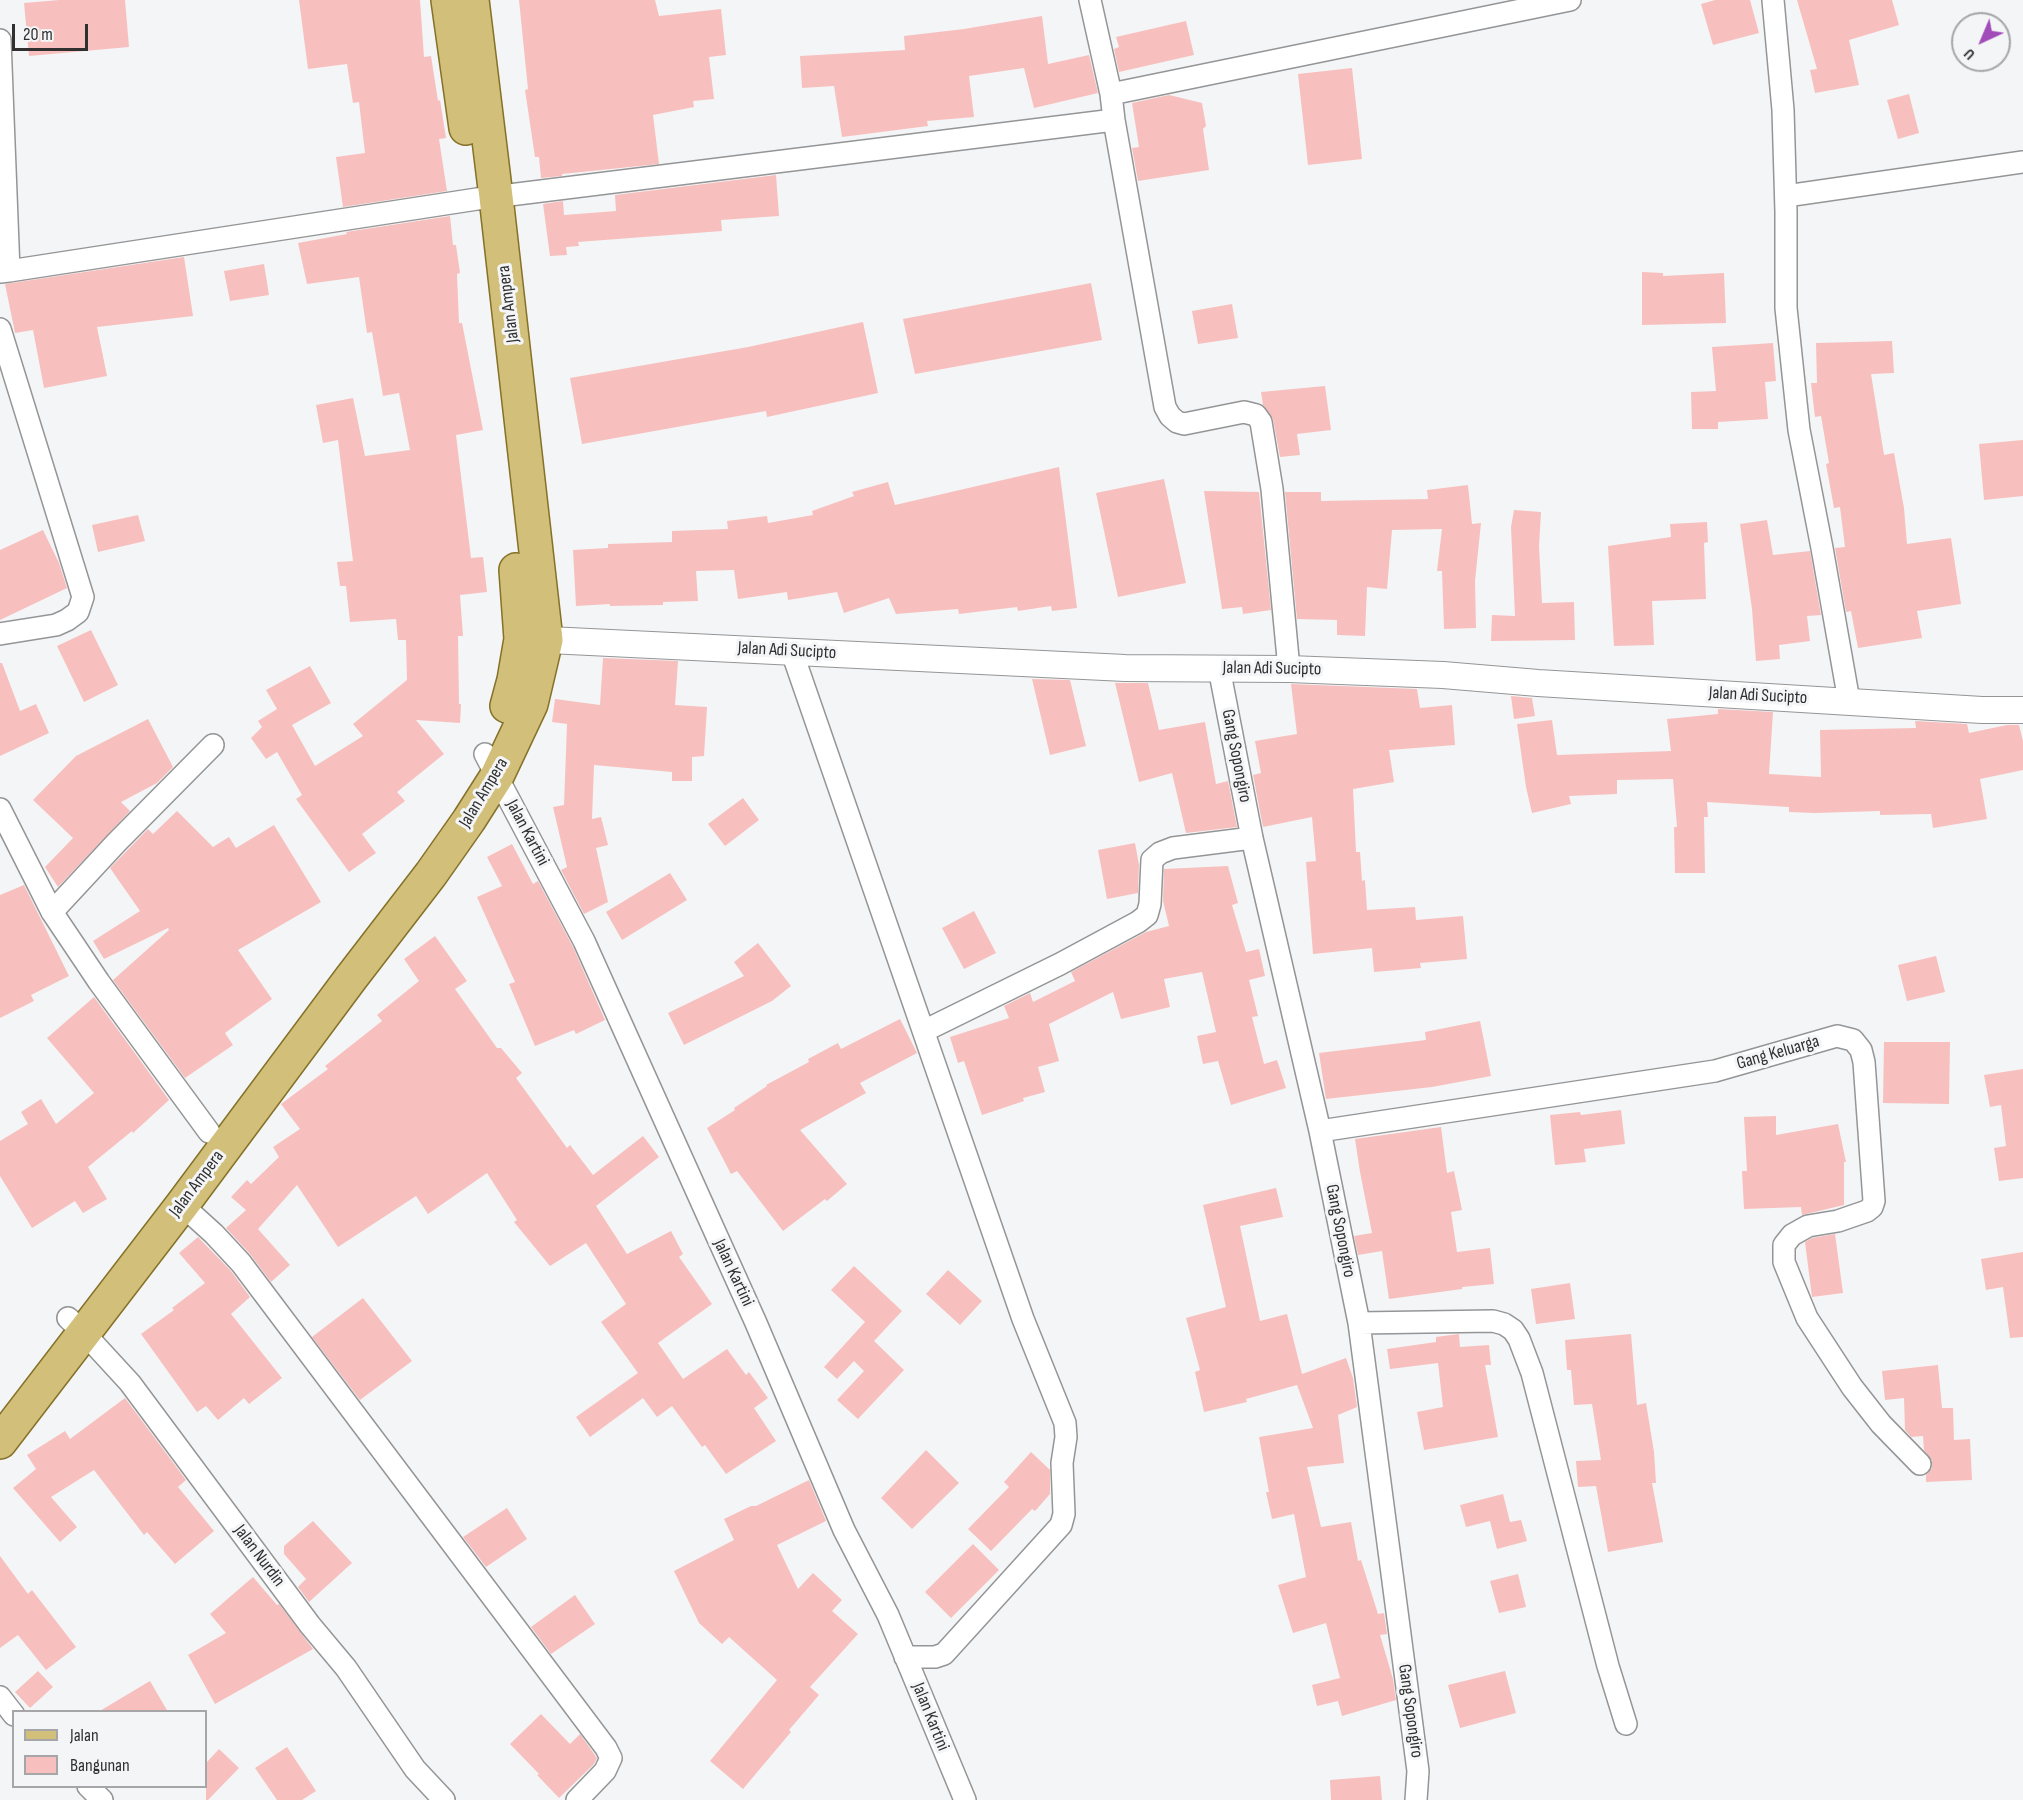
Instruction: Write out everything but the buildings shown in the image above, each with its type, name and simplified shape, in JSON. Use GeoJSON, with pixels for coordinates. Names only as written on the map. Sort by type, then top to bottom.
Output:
{"type":"FeatureCollection","features":[{"type":"Feature","properties":{"kind":"main road","name":"Jalan Ampera"},"geometry":{"type":"LineString","coordinates":[[448,0],[487,198]]}},
{"type":"Feature","properties":{"kind":"main road","name":"Jalan Ampera"},"geometry":{"type":"LineString","coordinates":[[0,1406],[76,1325],[182,1205],[431,874],[469,820],[491,765],[507,704],[534,639],[520,603],[472,0]]}},
{"type":"Feature","properties":{"kind":"main road","name":"Jalan Ampera"},"geometry":{"type":"LineString","coordinates":[[0,1442],[76,1325],[209,1132],[399,885],[476,770],[491,765]]}},
{"type":"Feature","properties":{"kind":"street"},"geometry":{"type":"LineString","coordinates":[[1090,0],[1111,94],[1166,407],[1170,416],[1177,422],[1184,423],[1245,412],[1256,415],[1261,422],[1272,489],[1288,669]]}},
{"type":"Feature","properties":{"kind":"street"},"geometry":{"type":"LineString","coordinates":[[1111,94],[1569,0]]}},
{"type":"Feature","properties":{"kind":"street"},"geometry":{"type":"LineString","coordinates":[[1773,0],[1783,110],[1786,308],[1799,430],[1849,701]]}},
{"type":"Feature","properties":{"kind":"street"},"geometry":{"type":"LineString","coordinates":[[0,40],[4,272],[487,198],[1114,120]]}},
{"type":"Feature","properties":{"kind":"street"},"geometry":{"type":"LineString","coordinates":[[1786,196],[2023,162]]}},
{"type":"Feature","properties":{"kind":"street"},"geometry":{"type":"LineString","coordinates":[[0,329],[83,597],[78,612],[56,625],[0,634]]}},
{"type":"Feature","properties":{"kind":"street","name":"Jalan Adi Sucipto"},"geometry":{"type":"LineString","coordinates":[[534,639],[1125,668],[1288,669],[1443,675],[1550,684],[1982,710],[2023,710]]}},
{"type":"Feature","properties":{"kind":"street"},"geometry":{"type":"LineString","coordinates":[[792,652],[1023,1319],[1065,1423],[1066,1437],[1062,1463],[1064,1514],[1062,1526],[944,1654],[935,1657],[904,1657]]}},
{"type":"Feature","properties":{"kind":"street","name":"Gang Sopongiro"},"geometry":{"type":"LineString","coordinates":[[1219,668],[1252,838],[1320,1131],[1359,1323],[1418,1771],[1416,1800]]}},
{"type":"Feature","properties":{"kind":"street"},"geometry":{"type":"LineString","coordinates":[[52,912],[116,843],[213,745]]}},
{"type":"Feature","properties":{"kind":"street","name":"Jalan Kartini"},"geometry":{"type":"LineString","coordinates":[[491,765],[584,941],[756,1323],[844,1530],[888,1615],[965,1800]]}},
{"type":"Feature","properties":{"kind":"street"},"geometry":{"type":"LineString","coordinates":[[0,809],[52,912],[99,982],[209,1132]]}},
{"type":"Feature","properties":{"kind":"street"},"geometry":{"type":"LineString","coordinates":[[924,1031],[1060,964],[1138,922],[1147,915],[1150,904],[1152,860],[1160,854],[1173,848],[1252,838]]}},
{"type":"Feature","properties":{"kind":"street","name":"Gang Keluarga"},"geometry":{"type":"LineString","coordinates":[[1320,1131],[1715,1071],[1837,1036],[1853,1040],[1861,1050],[1864,1062],[1874,1201],[1872,1207],[1867,1211],[1838,1221],[1808,1226],[1791,1235],[1784,1245],[1784,1262],[1807,1318],[1852,1387],[1881,1424],[1920,1464]]}},
{"type":"Feature","properties":{"kind":"street"},"geometry":{"type":"LineString","coordinates":[[182,1205],[241,1263],[606,1748],[611,1758],[605,1771],[578,1800]]}},
{"type":"Feature","properties":{"kind":"street"},"geometry":{"type":"LineString","coordinates":[[1359,1323],[1493,1321],[1513,1330],[1519,1339],[1532,1373],[1608,1666],[1626,1724]]}},
{"type":"Feature","properties":{"kind":"street","name":"Jalan Nurdin"},"geometry":{"type":"LineString","coordinates":[[76,1325],[129,1383],[161,1423],[310,1626],[346,1668],[415,1769],[444,1800]]}},
{"type":"Feature","properties":{"kind":"street"},"geometry":{"type":"LineString","coordinates":[[0,1697],[12,1712]]}},
{"type":"Feature","properties":{"kind":"street"},"geometry":{"type":"LineString","coordinates":[[90,1788],[102,1800]]}}]}
